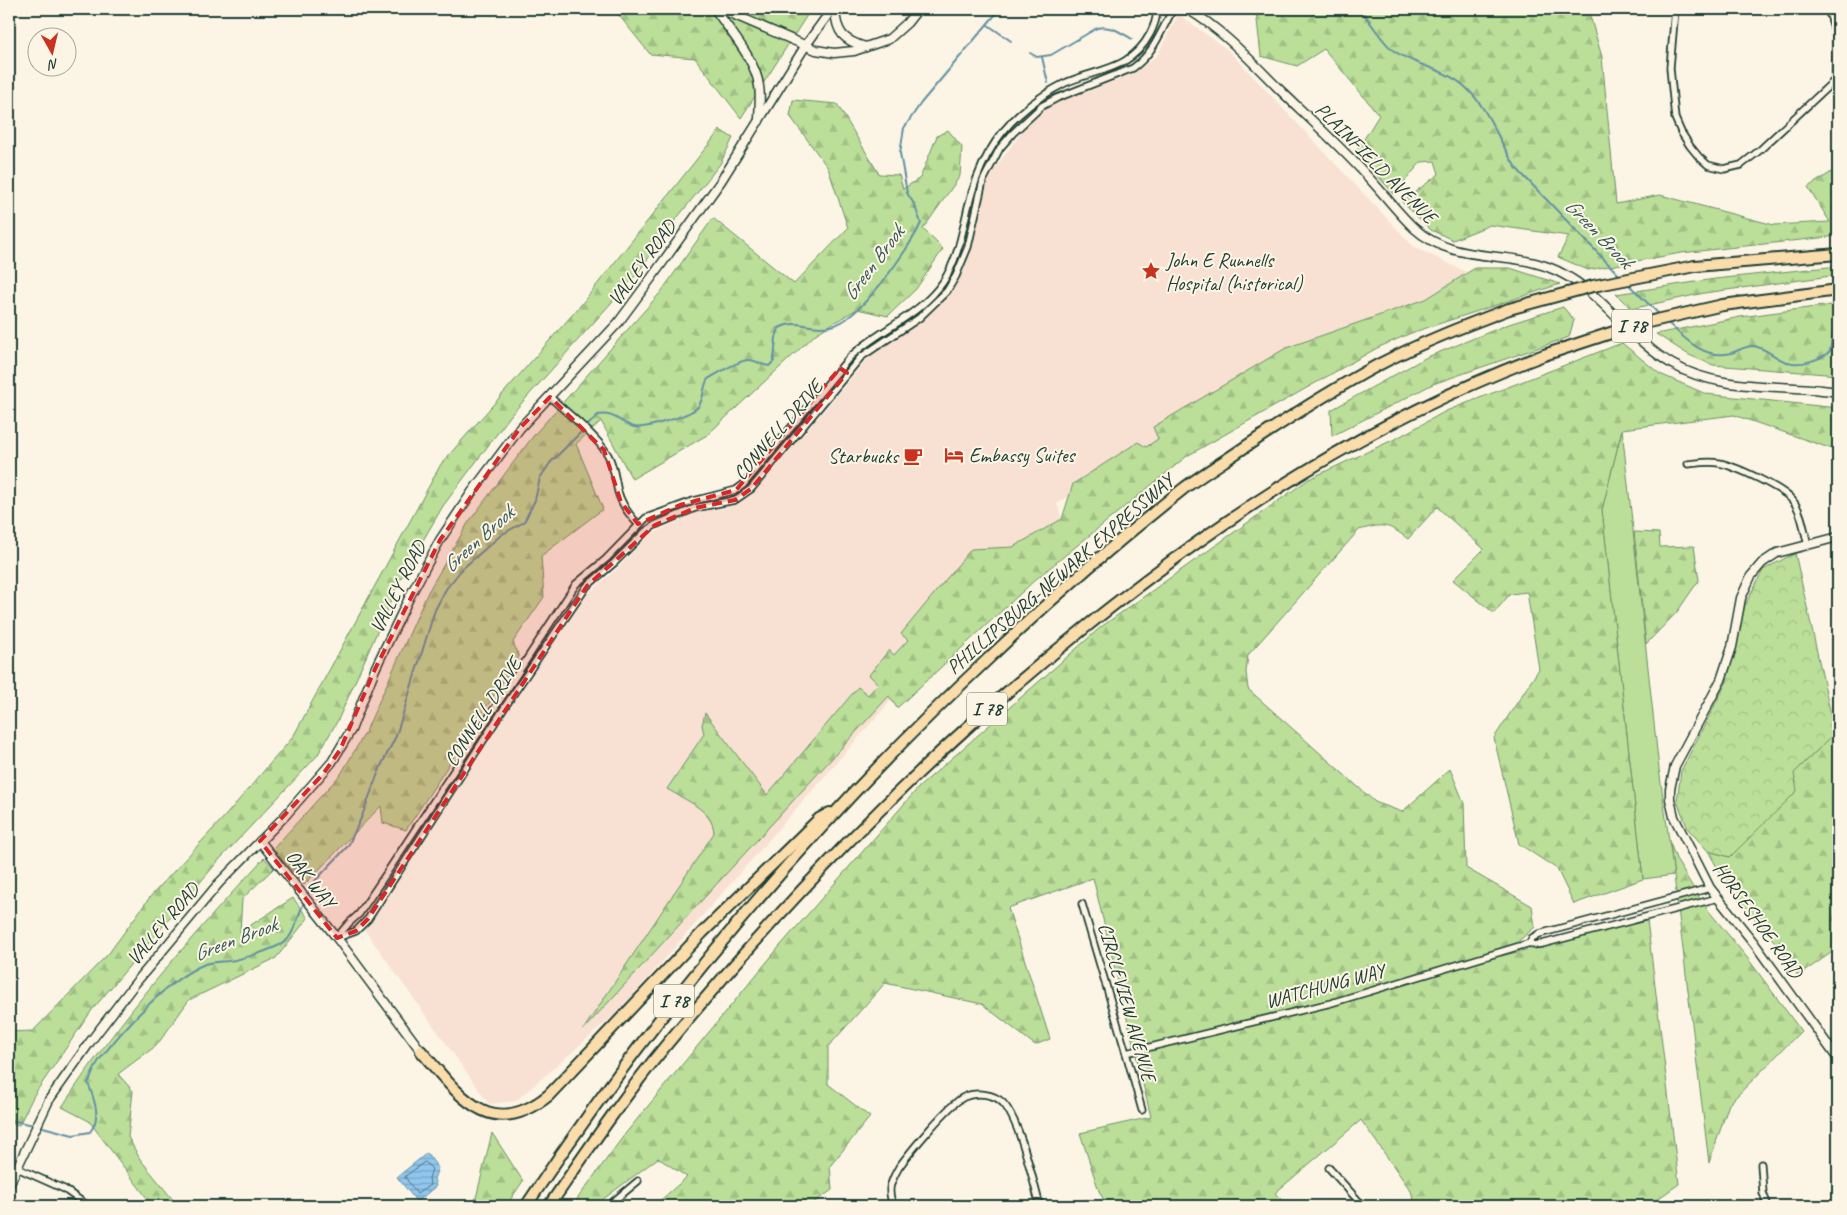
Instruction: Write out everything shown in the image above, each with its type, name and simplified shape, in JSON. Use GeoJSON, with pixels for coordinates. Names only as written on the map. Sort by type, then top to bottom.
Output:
{"type":"FeatureCollection","features":[{"type":"Feature","properties":{"kind":"highway","name":"PHILLIPSBURG-NEWARK EXPRESSWAY"},"geometry":{"type":"LineString","coordinates":[[526,1206],[605,1092],[700,967],[807,842],[900,742],[1019,629],[1102,556],[1186,487],[1337,388],[1434,338],[1509,309],[1556,294],[1695,266],[1838,254]]}},
{"type":"Feature","properties":{"kind":"highway","name":"I 78"},"geometry":{"type":"LineString","coordinates":[[549,1206],[620,1105],[666,1046],[774,919],[906,783],[1026,674],[1122,597],[1203,537],[1302,472],[1424,406],[1544,355],[1635,325],[1722,305],[1838,290]]}},
{"type":"Feature","properties":{"kind":"highway"},"geometry":{"type":"LineString","coordinates":[[421,1051],[466,1101],[479,1109],[490,1113],[506,1115],[537,1105],[549,1095],[743,891],[819,818],[838,809]]}},
{"type":"Feature","properties":{"kind":"main road"},"geometry":{"type":"LineString","coordinates":[[714,9],[752,62],[759,86],[758,123]]}},
{"type":"Feature","properties":{"kind":"main road"},"geometry":{"type":"LineString","coordinates":[[721,9],[816,50],[834,53],[845,53],[868,48],[889,39],[898,33],[918,9]]}},
{"type":"Feature","properties":{"kind":"main road"},"geometry":{"type":"LineString","coordinates":[[834,9],[841,34],[854,44],[868,48]]}},
{"type":"Feature","properties":{"kind":"main road","name":"VALLEY ROAD"},"geometry":{"type":"LineString","coordinates":[[9,1185],[49,1100],[132,986],[219,883],[284,817],[332,762],[351,730],[375,669],[410,596],[440,540],[472,492],[515,435],[618,323],[721,181],[806,46],[834,9]]}},
{"type":"Feature","properties":{"kind":"main road","name":"PLAINFIELD AVENUE"},"geometry":{"type":"LineString","coordinates":[[1186,9],[1227,38],[1354,162],[1413,227],[1431,241],[1462,253],[1531,262],[1564,275],[1581,284],[1593,294],[1648,348],[1674,365],[1694,374],[1724,383],[1838,392]]}},
{"type":"Feature","properties":{"kind":"main road","name":"HORSESHOE ROAD"},"geometry":{"type":"LineString","coordinates":[[1838,537],[1777,553],[1762,563],[1751,576],[1741,598],[1732,647],[1715,694],[1675,766],[1670,789],[1672,808],[1678,825],[1710,888],[1754,943],[1838,1059]]}},
{"type":"Feature","properties":{"kind":"main road","name":"OAK WAY"},"geometry":{"type":"LineString","coordinates":[[260,841],[337,938]]}},
{"type":"Feature","properties":{"kind":"main road"},"geometry":{"type":"LineString","coordinates":[[337,938],[421,1051]]}},
{"type":"Feature","properties":{"kind":"street","name":"CONNELL DRIVE"},"geometry":{"type":"LineString","coordinates":[[337,938],[359,914],[381,882],[576,584],[617,549],[638,524],[646,518],[674,507],[736,490],[748,480],[840,368],[868,341],[924,302],[943,282],[958,250],[978,172],[994,142],[1004,129],[1038,99],[1053,89],[1078,78],[1119,65],[1130,59],[1144,44],[1152,30],[1156,18],[1156,9]]}},
{"type":"Feature","properties":{"kind":"street","name":"CONNELL DRIVE"},"geometry":{"type":"LineString","coordinates":[[337,938],[356,931],[368,919],[512,696],[587,586],[655,526],[695,508],[735,500],[751,489],[861,357],[919,318],[947,291],[956,276],[968,248],[983,181],[1000,148],[1012,133],[1042,106],[1057,98],[1133,68],[1143,61],[1154,48],[1173,9]]}},
{"type":"Feature","properties":{"kind":"street"},"geometry":{"type":"LineString","coordinates":[[1675,9],[1670,68],[1675,118],[1681,132],[1699,157],[1708,164],[1724,169],[1741,165],[1837,81],[1835,29],[1827,9]]}},
{"type":"Feature","properties":{"kind":"street"},"geometry":{"type":"LineString","coordinates":[[840,368],[847,373]]}},
{"type":"Feature","properties":{"kind":"street"},"geometry":{"type":"LineString","coordinates":[[550,397],[590,434],[608,455],[614,470],[621,502],[638,524]]}},
{"type":"Feature","properties":{"kind":"street"},"geometry":{"type":"LineString","coordinates":[[1688,464],[1718,463],[1737,469],[1783,491],[1797,507],[1808,545]]}},
{"type":"Feature","properties":{"kind":"street","name":"WATCHUNG WAY"},"geometry":{"type":"LineString","coordinates":[[1126,1053],[1331,1003],[1530,942],[1532,938],[1539,934],[1710,888]]}},
{"type":"Feature","properties":{"kind":"street","name":"WATCHUNG WAY"},"geometry":{"type":"LineString","coordinates":[[1530,942],[1533,945],[1542,944],[1718,898]]}},
{"type":"Feature","properties":{"kind":"street","name":"CIRCLEVIEW AVENUE"},"geometry":{"type":"LineString","coordinates":[[1082,904],[1142,1110]]}},
{"type":"Feature","properties":{"kind":"street"},"geometry":{"type":"LineString","coordinates":[[893,1206],[890,1186],[898,1169],[950,1108],[963,1098],[976,1094],[988,1095],[1002,1101],[1012,1115],[1040,1206]]}},
{"type":"Feature","properties":{"kind":"street"},"geometry":{"type":"LineString","coordinates":[[1761,1164],[1763,1193],[1768,1206]]}},
{"type":"Feature","properties":{"kind":"street"},"geometry":{"type":"LineString","coordinates":[[17,1168],[64,1189],[88,1206]]}},
{"type":"Feature","properties":{"kind":"street"},"geometry":{"type":"LineString","coordinates":[[1329,1168],[1362,1206]]}},
{"type":"Feature","properties":{"kind":"street"},"geometry":{"type":"LineString","coordinates":[[608,1206],[638,1181]]}},
{"type":"Feature","properties":{"kind":"street"},"geometry":{"type":"LineString","coordinates":[[1072,1206],[1087,1204]]}},
{"type":"Feature","properties":{"kind":"highlighted area"},"geometry":{"type":"Polygon","coordinates":[[[840,368],[847,373],[751,489],[735,500],[695,508],[655,525],[587,586],[368,919],[356,931],[337,938],[260,841],[323,774],[340,750],[375,669],[440,540],[520,428],[550,397],[604,450],[621,502],[638,524],[680,505],[736,490],[840,368]]]}},
{"type":"Feature","properties":{"kind":"shaded area"},"geometry":{"type":"Polygon","coordinates":[[[1178,14],[1228,50],[1414,247],[1479,278],[1284,360],[1057,504],[1061,516],[1055,540],[929,657],[620,1010],[516,1101],[489,1104],[364,929],[583,598],[618,568],[648,536],[698,511],[722,509],[751,496],[869,357],[913,324],[963,273],[987,180],[1035,116],[1056,103],[1133,74],[1157,56],[1178,14]]]}},
{"type":"Feature","properties":{"kind":"green space"},"geometry":{"type":"Polygon","coordinates":[[[596,9],[811,9],[741,118],[695,58],[650,54],[617,13],[596,9]]]}},
{"type":"Feature","properties":{"kind":"green space"},"geometry":{"type":"Polygon","coordinates":[[[1253,9],[1588,9],[1602,57],[1616,204],[1660,195],[1774,225],[1830,222],[1808,187],[1838,168],[1838,236],[1681,253],[1588,270],[1558,257],[1569,236],[1490,225],[1453,240],[1431,230],[1402,202],[1439,174],[1435,161],[1421,162],[1394,194],[1356,152],[1379,115],[1324,49],[1297,66],[1261,56],[1256,11],[1253,9]]]}},
{"type":"Feature","properties":{"kind":"green space"},"geometry":{"type":"Polygon","coordinates":[[[793,100],[837,104],[879,174],[899,175],[903,189],[920,178],[937,136],[948,130],[962,147],[960,176],[923,229],[943,249],[916,289],[888,316],[857,309],[817,333],[707,435],[632,479],[601,421],[576,444],[603,509],[541,556],[544,597],[513,642],[519,657],[406,830],[383,823],[381,806],[304,885],[273,849],[341,774],[365,733],[428,592],[468,523],[534,435],[661,292],[713,218],[794,284],[848,228],[828,168],[790,116],[793,100]]]}},
{"type":"Feature","properties":{"kind":"green space"},"geometry":{"type":"Polygon","coordinates":[[[720,130],[733,138],[720,164],[670,227],[637,274],[511,415],[443,506],[401,578],[338,720],[317,756],[219,860],[92,1010],[34,1095],[19,1125],[9,1123],[9,1032],[33,1031],[109,953],[150,897],[226,815],[293,737],[441,464],[580,306],[720,130]]]}},
{"type":"Feature","properties":{"kind":"green space"},"geometry":{"type":"Polygon","coordinates":[[[1838,266],[1838,275],[1704,293],[1631,309],[1616,294],[1715,279],[1838,266]]]}},
{"type":"Feature","properties":{"kind":"green space"},"geometry":{"type":"Polygon","coordinates":[[[1475,268],[1510,268],[1560,284],[1411,333],[1377,348],[1187,456],[1036,579],[897,708],[889,696],[583,1030],[714,833],[709,818],[697,806],[667,789],[704,734],[702,725],[705,713],[767,795],[858,687],[868,695],[878,684],[869,675],[889,650],[894,655],[908,640],[901,634],[971,549],[1013,547],[1062,519],[1073,484],[1138,442],[1146,447],[1158,439],[1153,427],[1286,348],[1426,299],[1475,268]]]}},
{"type":"Feature","properties":{"kind":"green space"},"geometry":{"type":"Polygon","coordinates":[[[1838,304],[1838,375],[1713,365],[1689,355],[1656,334],[1740,317],[1838,304]]]}},
{"type":"Feature","properties":{"kind":"green space"},"geometry":{"type":"Polygon","coordinates":[[[1563,307],[1574,320],[1569,337],[1433,384],[1332,436],[1331,410],[1425,358],[1509,324],[1563,307]]]}},
{"type":"Feature","properties":{"kind":"green space"},"geometry":{"type":"Polygon","coordinates":[[[1622,343],[1660,374],[1706,394],[1838,408],[1838,451],[1734,415],[1622,429],[1602,510],[1643,879],[1574,904],[1557,869],[1519,844],[1494,738],[1539,669],[1527,592],[1510,594],[1494,613],[1453,580],[1484,549],[1437,507],[1408,539],[1385,526],[1374,526],[1359,530],[1248,655],[1246,672],[1248,689],[1375,802],[1402,812],[1450,769],[1464,803],[1466,868],[1532,906],[1535,927],[1501,956],[1647,920],[1679,1184],[1656,1200],[1637,1206],[1416,1206],[1411,1191],[1361,1120],[1275,1193],[1288,1206],[1107,1206],[1099,1191],[1080,1133],[1151,1117],[1093,878],[1008,908],[1050,1039],[1035,1045],[982,1004],[885,983],[828,1047],[828,1084],[870,1117],[830,1166],[832,1190],[809,1206],[654,1206],[687,1177],[658,1158],[594,1206],[572,1206],[625,1134],[780,946],[919,787],[1101,627],[1309,479],[1397,438],[1446,411],[1622,343]]]}},
{"type":"Feature","properties":{"kind":"green space"},"geometry":{"type":"Polygon","coordinates":[[[1622,429],[1659,769],[1674,875],[1643,879],[1602,510],[1622,429]]]}},
{"type":"Feature","properties":{"kind":"green space"},"geometry":{"type":"Polygon","coordinates":[[[1634,532],[1659,533],[1660,547],[1694,546],[1699,580],[1677,612],[1646,644],[1634,532]]]}},
{"type":"Feature","properties":{"kind":"green space"},"geometry":{"type":"Polygon","coordinates":[[[1795,553],[1835,733],[1794,773],[1797,791],[1730,857],[1708,851],[1688,829],[1677,801],[1681,771],[1727,681],[1745,605],[1763,570],[1795,553]]]}},
{"type":"Feature","properties":{"kind":"green space"},"geometry":{"type":"Polygon","coordinates":[[[1835,733],[1838,745],[1838,948],[1798,976],[1774,941],[1728,887],[1708,851],[1730,857],[1794,773],[1835,733]]]}},
{"type":"Feature","properties":{"kind":"green space"},"geometry":{"type":"Polygon","coordinates":[[[1670,843],[1677,861],[1703,904],[1749,960],[1801,1031],[1729,1104],[1709,1163],[1670,843]]]}},
{"type":"Feature","properties":{"kind":"green space"},"geometry":{"type":"Polygon","coordinates":[[[264,858],[274,868],[242,899],[240,932],[293,898],[308,918],[276,958],[189,1000],[157,1045],[118,1074],[133,1091],[128,1137],[140,1159],[178,1206],[153,1206],[89,1121],[62,1107],[84,1074],[157,979],[264,858]]]}},
{"type":"Feature","properties":{"kind":"green space"},"geometry":{"type":"Polygon","coordinates":[[[492,1133],[523,1181],[506,1206],[474,1206],[492,1133]]]}},
{"type":"Feature","properties":{"kind":"water"},"geometry":{"type":"Polygon","coordinates":[[[427,1153],[438,1168],[434,1179],[436,1186],[417,1202],[397,1177],[427,1153]]]}},
{"type":"Feature","properties":{"kind":"waterway","name":"Green Brook"},"geometry":{"type":"LineString","coordinates":[[307,896],[315,881],[348,846],[362,816],[380,768],[396,736],[435,610],[446,589],[462,569],[501,535],[524,522],[535,500],[540,478],[550,463],[598,415],[613,416],[629,425],[639,427],[656,424],[685,414],[700,405],[708,379],[734,364],[745,360],[752,360],[769,366],[774,361],[776,337],[779,328],[793,324],[816,327],[831,326],[855,312],[895,266],[921,223],[914,204],[907,193],[900,153],[904,128],[921,103],[1000,9]]}},
{"type":"Feature","properties":{"kind":"waterway","name":"Green Brook"},"geometry":{"type":"LineString","coordinates":[[1360,9],[1394,51],[1455,79],[1472,94],[1487,114],[1517,169],[1620,276]]}},
{"type":"Feature","properties":{"kind":"waterway"},"geometry":{"type":"LineString","coordinates":[[988,25],[1011,41]]}},
{"type":"Feature","properties":{"kind":"waterway"},"geometry":{"type":"LineString","coordinates":[[1030,53],[1037,57],[1051,55],[1097,28],[1102,27],[1111,28],[1132,39]]}},
{"type":"Feature","properties":{"kind":"waterway"},"geometry":{"type":"LineString","coordinates":[[1042,57],[1048,83]]}},
{"type":"Feature","properties":{"kind":"waterway","name":"Green Brook"},"geometry":{"type":"LineString","coordinates":[[1627,283],[1661,316]]}},
{"type":"Feature","properties":{"kind":"waterway","name":"Green Brook"},"geometry":{"type":"LineString","coordinates":[[1666,321],[1695,346],[1712,353],[1731,353],[1753,346],[1762,348],[1783,360],[1792,363],[1804,363],[1830,351],[1838,311]]}},
{"type":"Feature","properties":{"kind":"waterway","name":"Green Brook"},"geometry":{"type":"LineString","coordinates":[[39,1126],[73,1135],[90,1132],[96,1120],[96,1108],[88,1083],[100,1059],[121,1033],[162,992],[191,971],[212,962],[235,960],[255,954],[284,942],[293,930],[305,900]]}},
{"type":"Feature","properties":{"kind":"waterway","name":"Green Brook"},"geometry":{"type":"LineString","coordinates":[[9,1120],[34,1125]]}},
{"type":"Feature","properties":{"kind":"place","name":"John E Runnells Hospital (historical)"},"geometry":{"type":"Point","coordinates":[1151,271]}},
{"type":"Feature","properties":{"kind":"place","name":"Embassy Suites"},"geometry":{"type":"Point","coordinates":[954,455]}},
{"type":"Feature","properties":{"kind":"place","name":"Starbucks"},"geometry":{"type":"Point","coordinates":[913,456]}}]}
